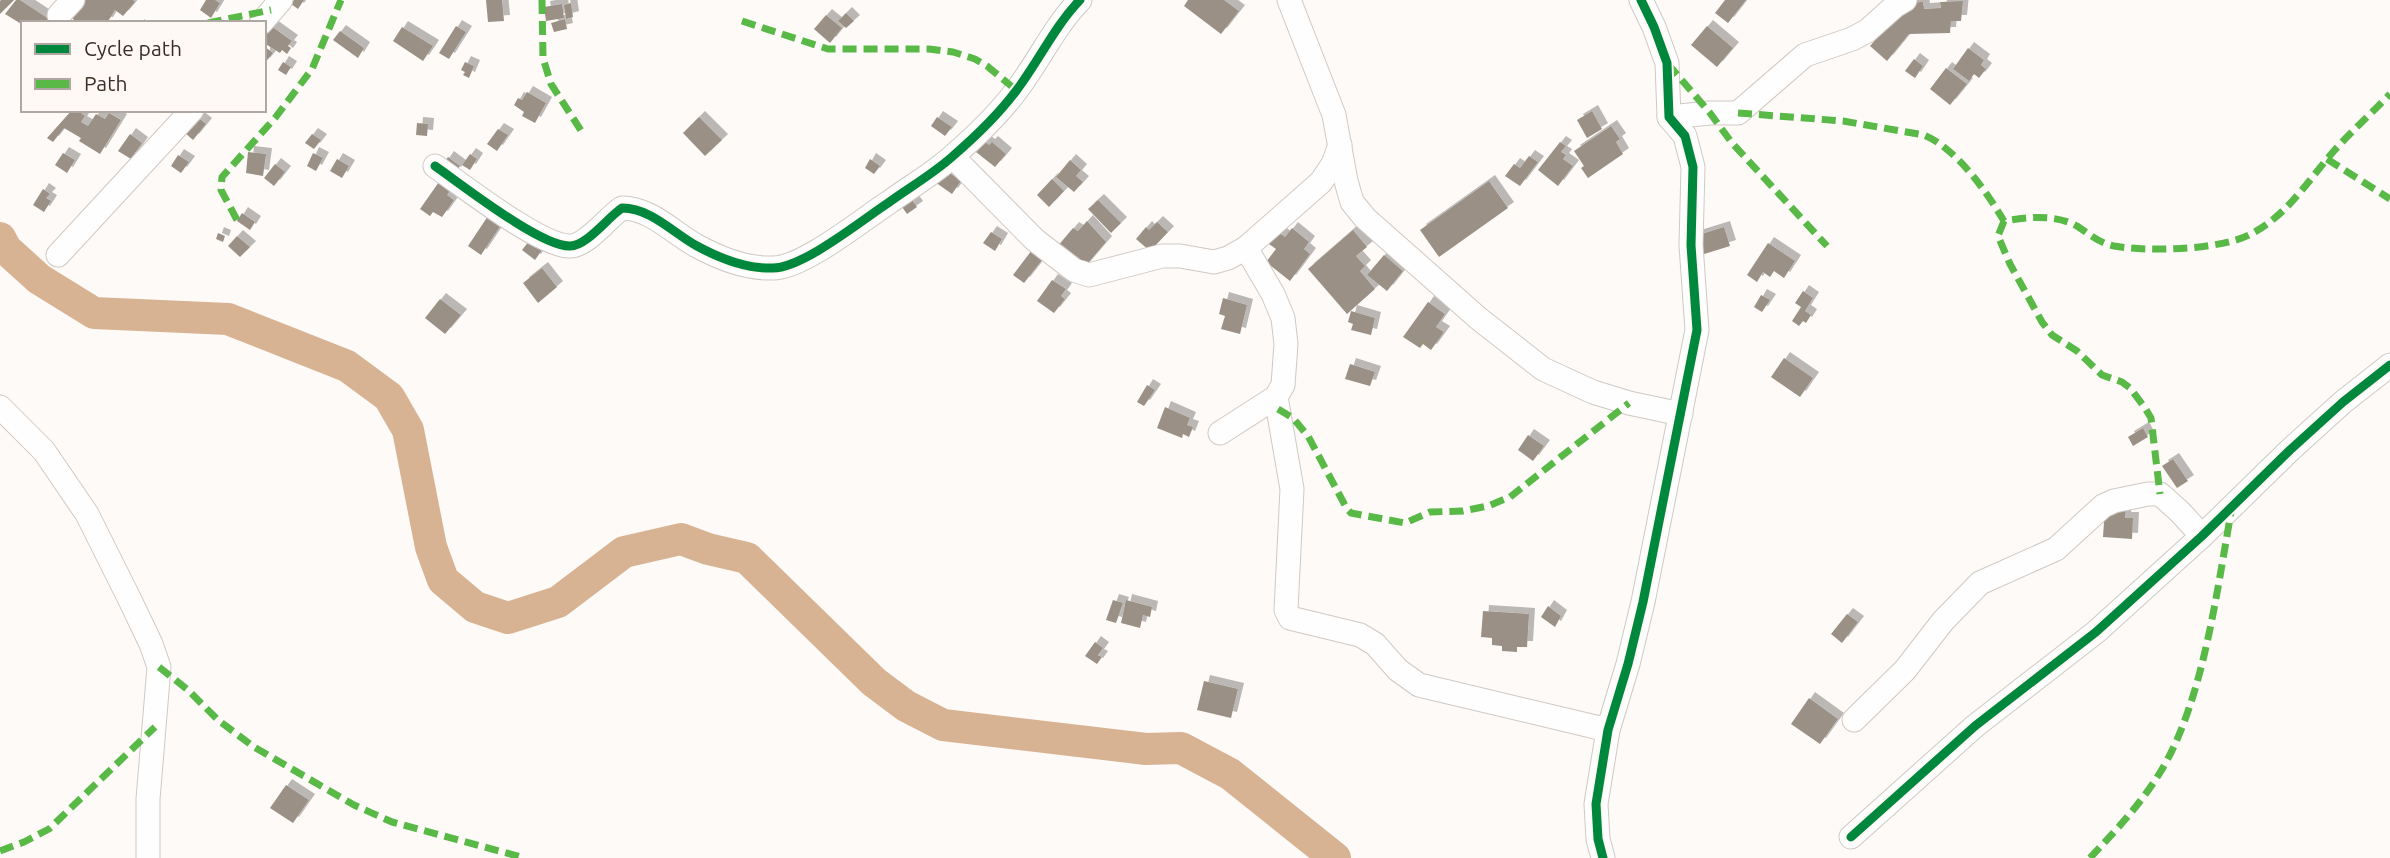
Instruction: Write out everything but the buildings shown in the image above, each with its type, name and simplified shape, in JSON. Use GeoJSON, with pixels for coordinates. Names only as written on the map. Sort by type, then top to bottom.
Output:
{"type":"FeatureCollection","features":[{"type":"Feature","properties":{"kind":"street"},"geometry":{"type":"LineString","coordinates":[[263,21],[281,0]]}},
{"type":"Feature","properties":{"kind":"street"},"geometry":{"type":"LineString","coordinates":[[435,166],[548,240],[571,246],[585,240],[622,208],[630,208],[642,211],[697,246],[729,260],[774,268],[792,264],[926,178],[953,157],[1016,90],[1052,34],[1080,0]]}},
{"type":"Feature","properties":{"kind":"street"},"geometry":{"type":"LineString","coordinates":[[1289,0],[1334,115],[1352,202],[1365,218],[1478,318],[1543,369],[1593,392],[1681,414]]}},
{"type":"Feature","properties":{"kind":"street"},"geometry":{"type":"LineString","coordinates":[[1604,858],[1598,839],[1596,804],[1608,730],[1640,614],[1697,330],[1690,245],[1693,167],[1685,136],[1669,117],[1667,63],[1641,0]]}},
{"type":"Feature","properties":{"kind":"street"},"geometry":{"type":"LineString","coordinates":[[1669,117],[1738,113],[1805,55],[1867,31],[1905,0]]}},
{"type":"Feature","properties":{"kind":"street"},"geometry":{"type":"LineString","coordinates":[[58,255],[190,112]]}},
{"type":"Feature","properties":{"kind":"street"},"geometry":{"type":"LineString","coordinates":[[953,157],[1056,259],[1090,275],[1162,256],[1214,262],[1228,258],[1246,248],[1321,182],[1333,164],[1340,145]]}},
{"type":"Feature","properties":{"kind":"street"},"geometry":{"type":"LineString","coordinates":[[1220,433],[1276,397],[1283,385],[1286,344],[1283,318],[1273,294],[1246,248]]}},
{"type":"Feature","properties":{"kind":"street"},"geometry":{"type":"LineString","coordinates":[[1851,837],[1975,726],[2096,632],[2202,536],[2290,450],[2343,402],[2390,365]]}},
{"type":"Feature","properties":{"kind":"street"},"geometry":{"type":"LineString","coordinates":[[1276,397],[1292,489],[1286,610],[1290,618],[1360,635],[1375,644],[1398,670],[1419,685],[1608,730]]}},
{"type":"Feature","properties":{"kind":"street"},"geometry":{"type":"LineString","coordinates":[[0,407],[44,451],[87,514],[136,611],[159,667],[159,691],[150,754],[148,858]]}},
{"type":"Feature","properties":{"kind":"street"},"geometry":{"type":"LineString","coordinates":[[1854,720],[1905,670],[1943,621],[1980,583],[2056,549],[2103,506],[2114,501],[2160,494],[2202,536]]}},
{"type":"Feature","properties":{"kind":"waterway"},"geometry":{"type":"LineString","coordinates":[[0,238],[6,249],[39,279],[94,313],[228,319],[347,366],[389,397],[408,430],[431,547],[443,580],[475,607],[508,618],[558,602],[624,552],[681,539],[708,549],[747,558],[874,682],[906,706],[943,725],[1146,749],[1181,748],[1230,774],[1335,858]]}},
{"type":"Feature","properties":{"kind":"marked path"},"geometry":{"type":"LineString","coordinates":[[237,220],[221,190],[222,177],[275,118],[312,69],[341,0]]}},
{"type":"Feature","properties":{"kind":"marked path"},"geometry":{"type":"LineString","coordinates":[[542,0],[543,58],[551,84],[582,132]]}},
{"type":"Feature","properties":{"kind":"marked path"},"geometry":{"type":"LineString","coordinates":[[218,21],[271,10]]}},
{"type":"Feature","properties":{"kind":"marked path"},"geometry":{"type":"LineString","coordinates":[[742,21],[828,49],[929,49],[953,52],[987,66],[1016,90]]}},
{"type":"Feature","properties":{"kind":"marked path"},"geometry":{"type":"LineString","coordinates":[[1668,64],[1732,143],[1827,246]]}},
{"type":"Feature","properties":{"kind":"marked path"},"geometry":{"type":"LineString","coordinates":[[1738,113],[1843,121],[1924,135],[1959,160],[1989,197],[2004,221],[2050,218],[2077,226],[2109,245],[2164,249],[2222,243],[2251,234],[2263,227],[2293,201],[2334,151],[2390,94]]}},
{"type":"Feature","properties":{"kind":"marked path"},"geometry":{"type":"LineString","coordinates":[[2327,159],[2390,199]]}},
{"type":"Feature","properties":{"kind":"marked path"},"geometry":{"type":"LineString","coordinates":[[2004,221],[1998,236],[2042,322],[2052,335],[2077,351],[2102,375],[2130,388],[2151,418],[2160,494]]}},
{"type":"Feature","properties":{"kind":"marked path"},"geometry":{"type":"LineString","coordinates":[[1278,409],[1293,418],[1308,436],[1351,513],[1405,523],[1430,512],[1463,511],[1488,506],[1510,497],[1629,403]]}},
{"type":"Feature","properties":{"kind":"marked path"},"geometry":{"type":"LineString","coordinates":[[2090,858],[2145,795],[2176,742],[2188,711],[2207,643],[2232,507]]}},
{"type":"Feature","properties":{"kind":"marked path"},"geometry":{"type":"LineString","coordinates":[[159,667],[188,690],[218,720],[254,747],[354,805],[392,822],[525,858]]}},
{"type":"Feature","properties":{"kind":"marked path"},"geometry":{"type":"LineString","coordinates":[[0,851],[49,829],[155,727]]}},
{"type":"Feature","properties":{"kind":"cycle path"},"geometry":{"type":"LineString","coordinates":[[435,166],[521,226],[557,244],[577,245],[622,208],[633,209],[652,217],[697,246],[724,258],[754,267],[785,266],[832,242],[929,175],[961,149],[1009,100],[1062,21],[1080,0]]}},
{"type":"Feature","properties":{"kind":"cycle path"},"geometry":{"type":"LineString","coordinates":[[1603,858],[1598,839],[1596,804],[1608,730],[1643,602],[1697,330],[1691,245],[1693,167],[1685,136],[1669,117],[1667,63],[1641,0]]}},
{"type":"Feature","properties":{"kind":"cycle path"},"geometry":{"type":"LineString","coordinates":[[1851,837],[1975,726],[2096,632],[2202,536],[2290,450],[2343,402],[2390,365]]}}]}
